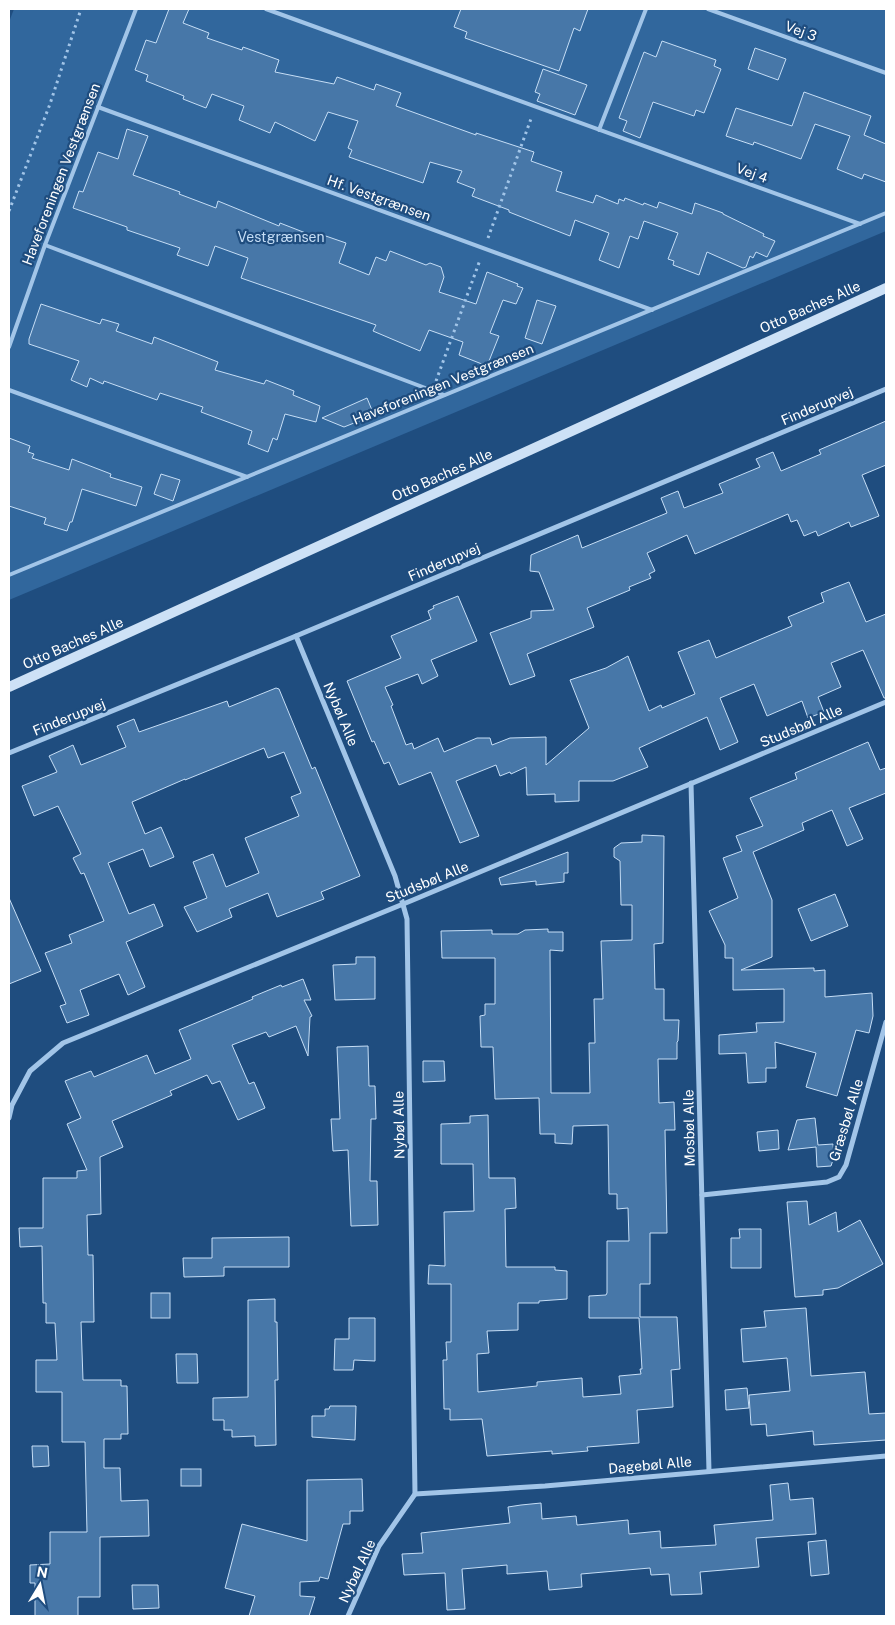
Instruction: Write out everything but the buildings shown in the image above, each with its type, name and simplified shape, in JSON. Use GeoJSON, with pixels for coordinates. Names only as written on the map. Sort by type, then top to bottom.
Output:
{"type":"FeatureCollection","features":[{"type":"Feature","properties":{"kind":"street","name":"Otto Baches Alle"},"geometry":{"type":"LineString","coordinates":[[9,687],[886,288]]}},
{"type":"Feature","properties":{"kind":"street","name":"Finderupvej"},"geometry":{"type":"LineString","coordinates":[[9,754],[886,389]]}},
{"type":"Feature","properties":{"kind":"street","name":"Nybøl Alle"},"geometry":{"type":"LineString","coordinates":[[296,636],[396,876],[407,929],[415,1494],[379,1546],[348,1616]]}},
{"type":"Feature","properties":{"kind":"street","name":"Studsbøl Alle"},"geometry":{"type":"LineString","coordinates":[[9,1118],[12,1105],[30,1071],[63,1043],[886,702]]}},
{"type":"Feature","properties":{"kind":"street","name":"Mosbøl Alle"},"geometry":{"type":"LineString","coordinates":[[691,784],[709,1471]]}},
{"type":"Feature","properties":{"kind":"street","name":"Græsbøl Alle"},"geometry":{"type":"LineString","coordinates":[[702,1195],[827,1182],[839,1177],[846,1165],[886,1022]]}},
{"type":"Feature","properties":{"kind":"street","name":"Dagebøl Alle"},"geometry":{"type":"LineString","coordinates":[[415,1494],[545,1486],[886,1456]]}},
{"type":"Feature","properties":{"kind":"lane","name":"Haveforeningen Vestgrænsen"},"geometry":{"type":"LineString","coordinates":[[9,347],[45,245],[136,9]]}},
{"type":"Feature","properties":{"kind":"lane"},"geometry":{"type":"LineString","coordinates":[[266,9],[599,130],[646,9]]}},
{"type":"Feature","properties":{"kind":"lane","name":"Vej 3"},"geometry":{"type":"LineString","coordinates":[[708,9],[886,73]]}},
{"type":"Feature","properties":{"kind":"lane","name":"Hf. Vestgrænsen"},"geometry":{"type":"LineString","coordinates":[[98,108],[652,310]]}},
{"type":"Feature","properties":{"kind":"lane","name":"Vej 4"},"geometry":{"type":"LineString","coordinates":[[599,130],[860,224]]}},
{"type":"Feature","properties":{"kind":"lane","name":"Haveforeningen Vestgrænsen"},"geometry":{"type":"LineString","coordinates":[[9,575],[886,213]]}},
{"type":"Feature","properties":{"kind":"lane"},"geometry":{"type":"LineString","coordinates":[[45,245],[444,395]]}},
{"type":"Feature","properties":{"kind":"lane"},"geometry":{"type":"LineString","coordinates":[[9,390],[247,477]]}},
{"type":"Feature","properties":{"kind":"path"},"geometry":{"type":"LineString","coordinates":[[9,211],[50,104],[81,9]]}},
{"type":"Feature","properties":{"kind":"green space","name":"Vestgrænsen"},"geometry":{"type":"Polygon","coordinates":[[[14,9],[886,9],[886,231],[9,600],[9,22],[14,9]]]}}]}
